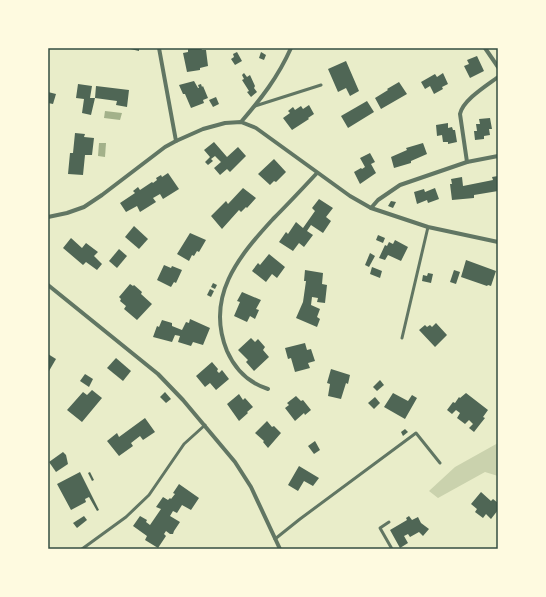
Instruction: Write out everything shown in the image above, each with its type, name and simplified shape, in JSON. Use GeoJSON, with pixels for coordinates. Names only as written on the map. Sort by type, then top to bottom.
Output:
{"type":"FeatureCollection","features":[{"type":"Feature","properties":{"kind":"street"},"geometry":{"type":"LineString","coordinates":[[159,48],[176,140]]}},
{"type":"Feature","properties":{"kind":"street"},"geometry":{"type":"LineString","coordinates":[[241,122],[255,106],[282,67],[291,48]]}},
{"type":"Feature","properties":{"kind":"street"},"geometry":{"type":"LineString","coordinates":[[485,48],[498,67]]}},
{"type":"Feature","properties":{"kind":"street"},"geometry":{"type":"LineString","coordinates":[[467,162],[460,114],[461,109],[466,102],[498,77]]}},
{"type":"Feature","properties":{"kind":"street"},"geometry":{"type":"LineString","coordinates":[[48,217],[67,213],[84,207],[164,147],[176,140],[225,122],[241,122],[256,128],[350,196],[371,208],[428,227],[498,242]]}},
{"type":"Feature","properties":{"kind":"street"},"geometry":{"type":"LineString","coordinates":[[371,208],[378,200],[400,185],[467,162],[498,156]]}},
{"type":"Feature","properties":{"kind":"street"},"geometry":{"type":"LineString","coordinates":[[268,389],[258,386],[244,376],[230,359],[224,342],[220,321],[220,302],[226,282],[238,260],[253,241],[317,173]]}},
{"type":"Feature","properties":{"kind":"street"},"geometry":{"type":"LineString","coordinates":[[48,284],[158,374],[205,425],[235,462],[251,486],[279,548]]}},
{"type":"Feature","properties":{"kind":"lane"},"geometry":{"type":"LineString","coordinates":[[255,106],[320,85]]}},
{"type":"Feature","properties":{"kind":"lane"},"geometry":{"type":"LineString","coordinates":[[402,338],[428,227]]}},
{"type":"Feature","properties":{"kind":"lane"},"geometry":{"type":"LineString","coordinates":[[82,549],[126,517],[149,495],[184,444],[205,425]]}},
{"type":"Feature","properties":{"kind":"lane"},"geometry":{"type":"LineString","coordinates":[[275,540],[300,519],[416,433],[440,463]]}},
{"type":"Feature","properties":{"kind":"lane"},"geometry":{"type":"LineString","coordinates":[[389,522],[380,528],[392,549]]}},
{"type":"Feature","properties":{"kind":"shaded area"},"geometry":{"type":"Polygon","coordinates":[[[105,111],[122,113],[120,120],[104,118],[105,111]]]}},
{"type":"Feature","properties":{"kind":"shaded area"},"geometry":{"type":"Polygon","coordinates":[[[99,143],[106,143],[105,157],[98,156],[99,143]]]}},
{"type":"Feature","properties":{"kind":"shaded area"},"geometry":{"type":"Polygon","coordinates":[[[498,443],[498,476],[485,472],[438,498],[429,491],[455,467],[498,443]]]}},
{"type":"Feature","properties":{"kind":"building"},"geometry":{"type":"Polygon","coordinates":[[[126,48],[139,48],[139,51],[126,48]]]}},
{"type":"Feature","properties":{"kind":"building"},"geometry":{"type":"Polygon","coordinates":[[[188,48],[201,48],[202,50],[206,50],[208,66],[200,68],[200,70],[187,72],[183,53],[188,52],[188,48]]]}},
{"type":"Feature","properties":{"kind":"building"},"geometry":{"type":"Polygon","coordinates":[[[237,52],[242,61],[235,65],[231,59],[234,57],[233,54],[237,52]]]}},
{"type":"Feature","properties":{"kind":"building"},"geometry":{"type":"Polygon","coordinates":[[[261,52],[266,55],[264,60],[259,58],[261,52]]]}},
{"type":"Feature","properties":{"kind":"building"},"geometry":{"type":"Polygon","coordinates":[[[477,56],[484,71],[470,78],[464,66],[469,64],[467,60],[477,56]]]}},
{"type":"Feature","properties":{"kind":"building"},"geometry":{"type":"Polygon","coordinates":[[[346,61],[359,91],[350,96],[346,88],[338,92],[328,69],[346,61]]]}},
{"type":"Feature","properties":{"kind":"building"},"geometry":{"type":"Polygon","coordinates":[[[244,73],[247,77],[250,75],[255,86],[254,88],[257,92],[251,97],[242,80],[244,79],[242,75],[244,73]]]}},
{"type":"Feature","properties":{"kind":"building"},"geometry":{"type":"Polygon","coordinates":[[[443,73],[448,84],[442,87],[443,89],[434,94],[430,86],[425,89],[421,82],[435,74],[437,77],[443,73]]]}},
{"type":"Feature","properties":{"kind":"building"},"geometry":{"type":"Polygon","coordinates":[[[194,81],[198,88],[198,85],[201,84],[202,87],[203,86],[208,98],[203,100],[204,103],[191,108],[179,85],[194,81]]]}},
{"type":"Feature","properties":{"kind":"building"},"geometry":{"type":"Polygon","coordinates":[[[399,82],[407,94],[381,109],[375,98],[399,82]]]}},
{"type":"Feature","properties":{"kind":"building"},"geometry":{"type":"Polygon","coordinates":[[[78,84],[92,86],[90,98],[95,98],[91,115],[82,113],[84,99],[76,98],[78,84]]]}},
{"type":"Feature","properties":{"kind":"building"},"geometry":{"type":"Polygon","coordinates":[[[96,86],[129,90],[127,107],[116,105],[117,101],[95,98],[96,86]]]}},
{"type":"Feature","properties":{"kind":"building"},"geometry":{"type":"Polygon","coordinates":[[[48,92],[56,94],[53,104],[48,103],[48,92]]]}},
{"type":"Feature","properties":{"kind":"building"},"geometry":{"type":"Polygon","coordinates":[[[216,97],[219,104],[213,107],[209,100],[216,97]]]}},
{"type":"Feature","properties":{"kind":"building"},"geometry":{"type":"Polygon","coordinates":[[[367,101],[374,112],[348,128],[341,116],[367,101]]]}},
{"type":"Feature","properties":{"kind":"building"},"geometry":{"type":"Polygon","coordinates":[[[309,105],[314,114],[292,130],[283,118],[290,113],[288,111],[293,107],[295,110],[301,106],[303,109],[309,105]]]}},
{"type":"Feature","properties":{"kind":"building"},"geometry":{"type":"Polygon","coordinates":[[[490,118],[492,129],[489,129],[490,135],[484,136],[484,139],[475,140],[474,131],[477,131],[476,124],[480,124],[479,119],[490,118]]]}},
{"type":"Feature","properties":{"kind":"building"},"geometry":{"type":"Polygon","coordinates":[[[448,123],[448,128],[452,127],[453,130],[455,130],[457,142],[448,144],[448,142],[443,142],[442,135],[437,136],[436,125],[448,123]]]}},
{"type":"Feature","properties":{"kind":"building"},"geometry":{"type":"Polygon","coordinates":[[[75,133],[85,134],[84,137],[94,138],[92,155],[85,155],[83,175],[68,174],[70,153],[73,153],[75,133]]]}},
{"type":"Feature","properties":{"kind":"building"},"geometry":{"type":"Polygon","coordinates":[[[214,142],[227,157],[238,147],[246,156],[230,172],[227,169],[220,175],[214,168],[221,162],[215,156],[211,159],[213,161],[208,165],[205,162],[210,157],[204,150],[214,142]]]}},
{"type":"Feature","properties":{"kind":"building"},"geometry":{"type":"Polygon","coordinates":[[[423,143],[427,154],[411,161],[411,163],[394,168],[391,157],[407,150],[406,148],[423,143]]]}},
{"type":"Feature","properties":{"kind":"building"},"geometry":{"type":"Polygon","coordinates":[[[370,153],[375,162],[371,164],[376,173],[360,184],[354,172],[365,167],[360,158],[370,153]]]}},
{"type":"Feature","properties":{"kind":"building"},"geometry":{"type":"Polygon","coordinates":[[[274,159],[286,172],[276,182],[274,181],[270,185],[258,174],[274,159]]]}},
{"type":"Feature","properties":{"kind":"building"},"geometry":{"type":"Polygon","coordinates":[[[168,173],[179,189],[163,199],[160,194],[153,198],[156,202],[140,212],[137,206],[126,212],[120,203],[135,193],[133,191],[138,187],[140,190],[157,180],[156,178],[161,175],[162,177],[168,173]]]}},
{"type":"Feature","properties":{"kind":"building"},"geometry":{"type":"Polygon","coordinates":[[[498,176],[498,191],[474,195],[474,198],[452,200],[450,184],[452,184],[451,179],[462,177],[463,186],[493,180],[492,177],[498,176]]]}},
{"type":"Feature","properties":{"kind":"building"},"geometry":{"type":"Polygon","coordinates":[[[243,188],[256,198],[247,208],[246,207],[241,212],[239,210],[222,229],[211,216],[226,201],[228,204],[243,188]]]}},
{"type":"Feature","properties":{"kind":"building"},"geometry":{"type":"Polygon","coordinates":[[[435,188],[439,199],[428,203],[427,200],[417,204],[414,192],[424,189],[425,192],[435,188]]]}},
{"type":"Feature","properties":{"kind":"building"},"geometry":{"type":"Polygon","coordinates":[[[319,199],[333,208],[326,217],[331,221],[323,233],[311,225],[307,231],[313,235],[304,247],[299,243],[293,251],[279,242],[286,232],[288,234],[296,222],[303,228],[315,211],[312,208],[319,199]]]}},
{"type":"Feature","properties":{"kind":"building"},"geometry":{"type":"Polygon","coordinates":[[[391,201],[396,202],[393,208],[388,206],[391,201]]]}},
{"type":"Feature","properties":{"kind":"building"},"geometry":{"type":"Polygon","coordinates":[[[134,226],[148,239],[139,249],[125,237],[134,226]]]}},
{"type":"Feature","properties":{"kind":"building"},"geometry":{"type":"Polygon","coordinates":[[[190,233],[206,240],[199,252],[197,251],[194,256],[192,255],[189,261],[177,254],[190,233]]]}},
{"type":"Feature","properties":{"kind":"building"},"geometry":{"type":"Polygon","coordinates":[[[378,235],[385,238],[383,243],[376,240],[378,235]]]}},
{"type":"Feature","properties":{"kind":"building"},"geometry":{"type":"Polygon","coordinates":[[[71,238],[82,248],[86,243],[98,252],[94,256],[102,264],[97,270],[86,262],[83,265],[63,248],[71,238]]]}},
{"type":"Feature","properties":{"kind":"building"},"geometry":{"type":"Polygon","coordinates":[[[395,240],[408,247],[401,261],[388,255],[385,260],[379,258],[385,245],[387,246],[389,242],[393,244],[395,240]]]}},
{"type":"Feature","properties":{"kind":"building"},"geometry":{"type":"Polygon","coordinates":[[[119,249],[127,256],[117,268],[109,261],[119,249]]]}},
{"type":"Feature","properties":{"kind":"building"},"geometry":{"type":"Polygon","coordinates":[[[370,253],[375,256],[369,267],[365,265],[370,253]]]}},
{"type":"Feature","properties":{"kind":"building"},"geometry":{"type":"Polygon","coordinates":[[[269,254],[285,267],[277,278],[272,274],[266,282],[252,271],[258,263],[260,265],[269,254]]]}},
{"type":"Feature","properties":{"kind":"building"},"geometry":{"type":"Polygon","coordinates":[[[466,260],[496,271],[491,286],[461,277],[466,260]]]}},
{"type":"Feature","properties":{"kind":"building"},"geometry":{"type":"Polygon","coordinates":[[[164,265],[182,270],[176,283],[174,282],[171,287],[157,280],[164,265]]]}},
{"type":"Feature","properties":{"kind":"building"},"geometry":{"type":"Polygon","coordinates":[[[372,267],[382,271],[380,278],[370,274],[372,267]]]}},
{"type":"Feature","properties":{"kind":"building"},"geometry":{"type":"Polygon","coordinates":[[[305,270],[323,273],[322,284],[327,285],[325,303],[317,302],[318,298],[312,297],[311,305],[320,309],[317,317],[320,319],[317,327],[296,318],[303,302],[306,281],[304,281],[305,270]]]}},
{"type":"Feature","properties":{"kind":"building"},"geometry":{"type":"Polygon","coordinates":[[[454,270],[460,272],[456,284],[450,282],[454,270]]]}},
{"type":"Feature","properties":{"kind":"building"},"geometry":{"type":"Polygon","coordinates":[[[428,273],[433,274],[431,283],[422,281],[423,275],[427,276],[428,273]]]}},
{"type":"Feature","properties":{"kind":"building"},"geometry":{"type":"Polygon","coordinates":[[[213,283],[217,285],[215,289],[211,287],[213,283]]]}},
{"type":"Feature","properties":{"kind":"building"},"geometry":{"type":"Polygon","coordinates":[[[130,284],[133,286],[134,285],[142,292],[141,294],[152,304],[137,320],[124,309],[126,306],[120,301],[121,299],[119,297],[130,284]]]}},
{"type":"Feature","properties":{"kind":"building"},"geometry":{"type":"Polygon","coordinates":[[[210,289],[214,291],[211,297],[207,295],[210,289]]]}},
{"type":"Feature","properties":{"kind":"building"},"geometry":{"type":"Polygon","coordinates":[[[242,292],[261,300],[256,309],[259,310],[255,319],[250,316],[247,322],[234,316],[240,302],[237,301],[242,292]]]}},
{"type":"Feature","properties":{"kind":"building"},"geometry":{"type":"Polygon","coordinates":[[[190,319],[210,328],[203,345],[193,342],[191,346],[178,342],[180,336],[175,335],[172,342],[153,337],[157,326],[159,327],[162,320],[172,323],[172,326],[182,330],[186,322],[189,323],[190,319]]]}},
{"type":"Feature","properties":{"kind":"building"},"geometry":{"type":"Polygon","coordinates":[[[436,323],[447,335],[435,347],[419,330],[425,325],[427,327],[430,325],[432,327],[436,323]]]}},
{"type":"Feature","properties":{"kind":"building"},"geometry":{"type":"Polygon","coordinates":[[[251,338],[255,342],[258,339],[265,347],[263,350],[269,357],[254,371],[246,362],[248,360],[238,350],[251,338]]]}},
{"type":"Feature","properties":{"kind":"building"},"geometry":{"type":"Polygon","coordinates":[[[305,343],[307,350],[311,349],[315,361],[308,363],[310,368],[295,372],[291,358],[288,359],[285,348],[305,343]]]}},
{"type":"Feature","properties":{"kind":"building"},"geometry":{"type":"Polygon","coordinates":[[[48,354],[56,359],[49,371],[48,370],[48,354]]]}},
{"type":"Feature","properties":{"kind":"building"},"geometry":{"type":"Polygon","coordinates":[[[116,358],[131,371],[123,381],[107,368],[116,358]]]}},
{"type":"Feature","properties":{"kind":"building"},"geometry":{"type":"Polygon","coordinates":[[[212,362],[218,369],[217,371],[219,373],[222,370],[229,379],[216,390],[210,383],[205,387],[196,376],[212,362]]]}},
{"type":"Feature","properties":{"kind":"building"},"geometry":{"type":"Polygon","coordinates":[[[331,369],[350,375],[348,384],[346,383],[341,399],[328,396],[330,384],[327,383],[331,369]]]}},
{"type":"Feature","properties":{"kind":"building"},"geometry":{"type":"Polygon","coordinates":[[[85,374],[93,379],[89,387],[80,381],[85,374]]]}},
{"type":"Feature","properties":{"kind":"building"},"geometry":{"type":"Polygon","coordinates":[[[380,380],[384,385],[377,391],[373,387],[380,380]]]}},
{"type":"Feature","properties":{"kind":"building"},"geometry":{"type":"Polygon","coordinates":[[[92,390],[102,398],[82,422],[67,410],[83,392],[87,395],[92,390]]]}},
{"type":"Feature","properties":{"kind":"building"},"geometry":{"type":"Polygon","coordinates":[[[165,392],[171,399],[166,403],[160,397],[165,392]]]}},
{"type":"Feature","properties":{"kind":"building"},"geometry":{"type":"Polygon","coordinates":[[[393,393],[408,401],[412,395],[417,398],[405,419],[384,407],[393,393]]]}},
{"type":"Feature","properties":{"kind":"building"},"geometry":{"type":"Polygon","coordinates":[[[466,393],[488,410],[483,417],[485,418],[474,432],[469,428],[473,424],[469,420],[465,424],[457,418],[460,413],[456,410],[452,414],[447,410],[453,402],[455,403],[459,397],[460,398],[466,393]]]}},
{"type":"Feature","properties":{"kind":"building"},"geometry":{"type":"Polygon","coordinates":[[[239,394],[243,400],[245,398],[253,407],[239,421],[227,404],[239,394]]]}},
{"type":"Feature","properties":{"kind":"building"},"geometry":{"type":"Polygon","coordinates":[[[296,396],[301,401],[303,400],[311,410],[305,415],[304,413],[295,421],[285,408],[289,405],[287,403],[296,396]]]}},
{"type":"Feature","properties":{"kind":"building"},"geometry":{"type":"Polygon","coordinates":[[[375,397],[380,403],[374,409],[368,403],[375,397]]]}},
{"type":"Feature","properties":{"kind":"building"},"geometry":{"type":"Polygon","coordinates":[[[145,418],[155,432],[143,440],[140,436],[131,443],[133,446],[119,456],[107,441],[117,433],[119,437],[145,418]]]}},
{"type":"Feature","properties":{"kind":"building"},"geometry":{"type":"Polygon","coordinates":[[[267,421],[272,427],[274,426],[281,433],[268,448],[263,442],[264,441],[255,433],[267,421]]]}},
{"type":"Feature","properties":{"kind":"building"},"geometry":{"type":"Polygon","coordinates":[[[405,429],[408,432],[403,436],[401,432],[405,429]]]}},
{"type":"Feature","properties":{"kind":"building"},"geometry":{"type":"Polygon","coordinates":[[[315,441],[320,450],[314,454],[308,446],[315,441]]]}},
{"type":"Feature","properties":{"kind":"building"},"geometry":{"type":"Polygon","coordinates":[[[63,452],[66,455],[68,464],[56,472],[49,462],[63,452]]]}},
{"type":"Feature","properties":{"kind":"building"},"geometry":{"type":"Polygon","coordinates":[[[299,466],[319,478],[313,486],[304,481],[298,491],[288,485],[299,466]]]}},
{"type":"Feature","properties":{"kind":"building"},"geometry":{"type":"Polygon","coordinates":[[[80,472],[99,510],[97,511],[89,497],[85,499],[86,502],[71,510],[57,484],[80,472]]]}},
{"type":"Feature","properties":{"kind":"building"},"geometry":{"type":"Polygon","coordinates":[[[90,472],[94,480],[92,481],[88,473],[90,472]]]}},
{"type":"Feature","properties":{"kind":"building"},"geometry":{"type":"Polygon","coordinates":[[[179,484],[199,498],[191,510],[182,505],[177,513],[173,511],[170,516],[180,522],[173,534],[166,531],[164,534],[166,536],[158,548],[145,540],[147,536],[133,526],[140,516],[147,520],[146,522],[150,525],[161,509],[156,507],[163,497],[168,500],[170,498],[171,499],[179,484]]]}},
{"type":"Feature","properties":{"kind":"building"},"geometry":{"type":"Polygon","coordinates":[[[481,492],[491,501],[493,499],[498,503],[498,510],[491,519],[486,514],[483,518],[475,512],[477,509],[471,504],[481,492]]]}},
{"type":"Feature","properties":{"kind":"building"},"geometry":{"type":"Polygon","coordinates":[[[84,516],[87,520],[77,528],[73,523],[84,516]]]}},
{"type":"Feature","properties":{"kind":"building"},"geometry":{"type":"Polygon","coordinates":[[[409,516],[412,520],[418,517],[421,523],[429,529],[423,536],[419,532],[410,537],[408,534],[404,536],[408,543],[400,548],[390,530],[407,520],[406,518],[409,516]]]}}]}
